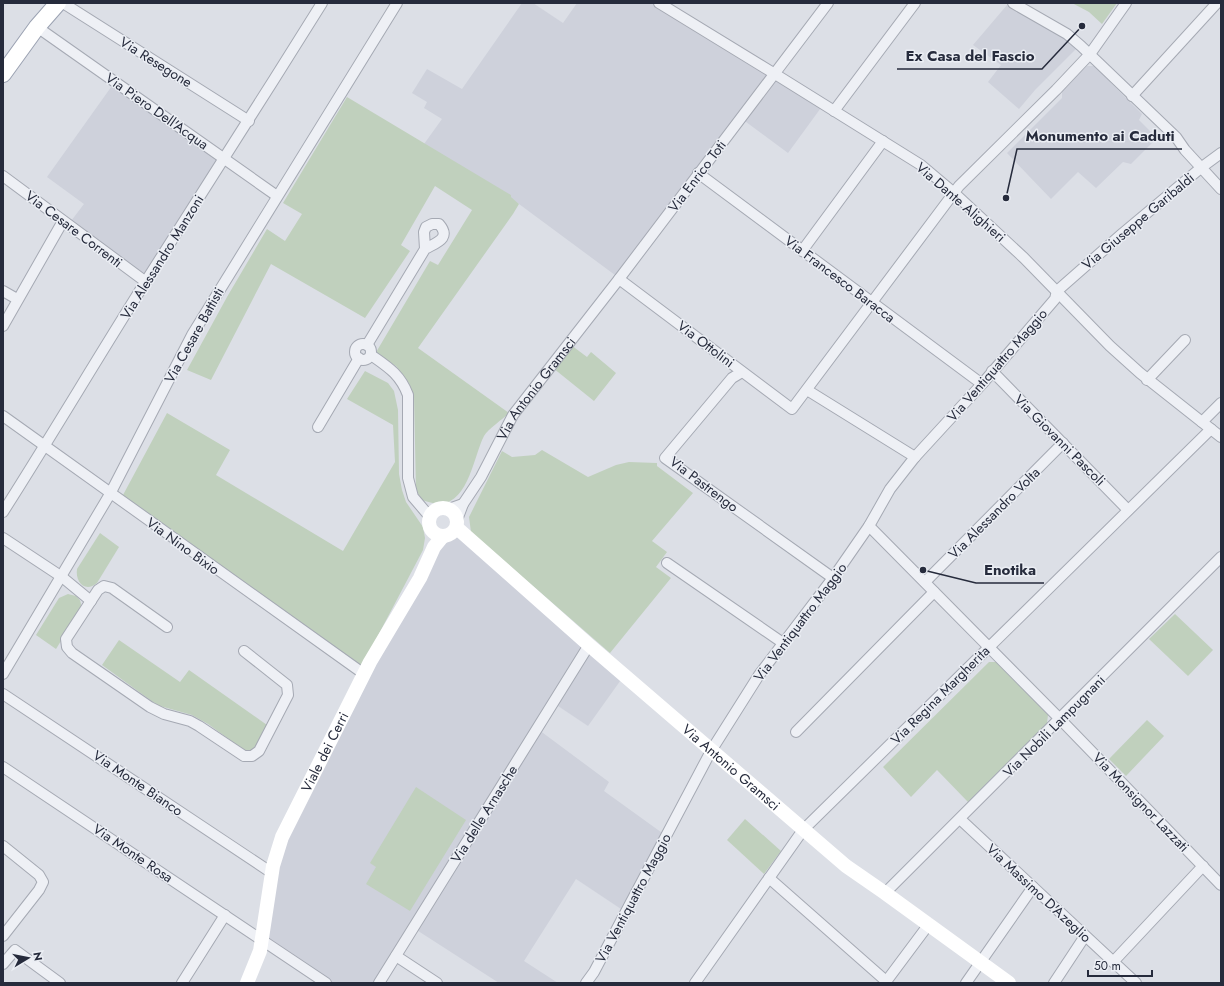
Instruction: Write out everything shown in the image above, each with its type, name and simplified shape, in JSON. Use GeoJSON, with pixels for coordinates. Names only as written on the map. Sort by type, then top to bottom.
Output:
{"type":"FeatureCollection","features":[{"type":"Feature","properties":{"kind":"main road"},"geometry":{"type":"LineString","coordinates":[[4,70],[37,27],[57,5]]}},
{"type":"Feature","properties":{"kind":"street","name":"Via Alessandro Manzoni"},"geometry":{"type":"LineString","coordinates":[[3,512],[322,3]]}},
{"type":"Feature","properties":{"kind":"street","name":"Via Cesare Battisti"},"geometry":{"type":"LineString","coordinates":[[3,674],[110,494],[192,335],[396,3]]}},
{"type":"Feature","properties":{"kind":"street","name":"Via Dante Alighieri"},"geometry":{"type":"LineString","coordinates":[[659,3],[921,165],[953,192],[1057,291],[1110,346],[1147,380],[1221,437]]}},
{"type":"Feature","properties":{"kind":"street"},"geometry":{"type":"LineString","coordinates":[[775,74],[828,3]]}},
{"type":"Feature","properties":{"kind":"street"},"geometry":{"type":"LineString","coordinates":[[834,111],[915,3]]}},
{"type":"Feature","properties":{"kind":"street"},"geometry":{"type":"LineString","coordinates":[[1013,3],[1067,34],[1090,54],[1176,137],[1185,150],[1221,189]]}},
{"type":"Feature","properties":{"kind":"street"},"geometry":{"type":"LineString","coordinates":[[915,458],[806,390],[953,192],[1056,90],[1090,54],[1126,3]]}},
{"type":"Feature","properties":{"kind":"street"},"geometry":{"type":"LineString","coordinates":[[1132,96],[1217,3]]}},
{"type":"Feature","properties":{"kind":"street","name":"Via Resegone"},"geometry":{"type":"LineString","coordinates":[[57,5],[249,121]]}},
{"type":"Feature","properties":{"kind":"street","name":"Via Piero Dell'Acqua"},"geometry":{"type":"LineString","coordinates":[[37,27],[277,196]]}},
{"type":"Feature","properties":{"kind":"street","name":"Via Enrico Toti"},"geometry":{"type":"LineString","coordinates":[[619,280],[698,173],[775,74]]}},
{"type":"Feature","properties":{"kind":"street"},"geometry":{"type":"LineString","coordinates":[[802,251],[883,141]]}},
{"type":"Feature","properties":{"kind":"street","name":"Via Giuseppe Garibaldi"},"geometry":{"type":"LineString","coordinates":[[1057,291],[1123,233],[1221,153]]}},
{"type":"Feature","properties":{"kind":"street","name":"Via Francesco Baracca"},"geometry":{"type":"LineString","coordinates":[[698,173],[982,384]]}},
{"type":"Feature","properties":{"kind":"street","name":"Via Cesare Correnti"},"geometry":{"type":"LineString","coordinates":[[3,176],[146,282]]}},
{"type":"Feature","properties":{"kind":"street"},"geometry":{"type":"LineString","coordinates":[[3,326],[17,299],[63,221]]}},
{"type":"Feature","properties":{"kind":"street"},"geometry":{"type":"LineString","coordinates":[[367,345],[425,249]]}},
{"type":"Feature","properties":{"kind":"street","name":"Via Ottolini"},"geometry":{"type":"LineString","coordinates":[[619,280],[792,409],[806,390]]}},
{"type":"Feature","properties":{"kind":"street","name":"Via Antonio Gramsci"},"geometry":{"type":"LineString","coordinates":[[434,547],[451,531],[463,504],[481,477],[513,415],[619,280]]}},
{"type":"Feature","properties":{"kind":"street"},"geometry":{"type":"LineString","coordinates":[[3,291],[17,299]]}},
{"type":"Feature","properties":{"kind":"street","name":"Via Ventiquattro Maggio"},"geometry":{"type":"LineString","coordinates":[[586,983],[594,972],[711,750],[758,675],[833,578],[869,526],[890,489],[915,458],[982,384],[1054,299],[1057,291]]}},
{"type":"Feature","properties":{"kind":"street"},"geometry":{"type":"LineString","coordinates":[[1147,380],[1185,340]]}},
{"type":"Feature","properties":{"kind":"street"},"geometry":{"type":"LineString","coordinates":[[361,344],[367,345],[371,350],[370,355],[364,360],[359,358],[356,354],[357,347],[361,344]]}},
{"type":"Feature","properties":{"kind":"street"},"geometry":{"type":"LineString","coordinates":[[370,355],[392,369],[405,386],[408,394],[408,478],[413,497],[429,512],[441,508],[449,509],[463,504]]}},
{"type":"Feature","properties":{"kind":"street"},"geometry":{"type":"LineString","coordinates":[[318,427],[359,358]]}},
{"type":"Feature","properties":{"kind":"street","name":"Via Giovanni Pascoli"},"geometry":{"type":"LineString","coordinates":[[992,371],[1128,510]]}},
{"type":"Feature","properties":{"kind":"street","name":"Via Pastrengo"},"geometry":{"type":"LineString","coordinates":[[742,372],[732,378],[665,458],[833,578]]}},
{"type":"Feature","properties":{"kind":"street"},"geometry":{"type":"LineString","coordinates":[[1202,422],[1221,403]]}},
{"type":"Feature","properties":{"kind":"street","name":"Via Nino Bixio"},"geometry":{"type":"LineString","coordinates":[[3,416],[110,494],[364,674]]}},
{"type":"Feature","properties":{"kind":"street","name":"Via Regina Margherita"},"geometry":{"type":"LineString","coordinates":[[695,983],[803,830],[1211,429]]}},
{"type":"Feature","properties":{"kind":"street","name":"Via Alessandro Volta"},"geometry":{"type":"LineString","coordinates":[[925,582],[1064,443]]}},
{"type":"Feature","properties":{"kind":"street","name":"Via Antonio Gramsci"},"geometry":{"type":"LineString","coordinates":[[449,509],[454,514],[451,531]]}},
{"type":"Feature","properties":{"kind":"street","name":"Via Antonio Gramsci"},"geometry":{"type":"LineString","coordinates":[[429,512],[429,524],[451,531],[589,645],[846,866],[1010,983]]}},
{"type":"Feature","properties":{"kind":"street","name":"Via Monsignor Lazzati"},"geometry":{"type":"LineString","coordinates":[[869,526],[1060,719],[1221,886]]}},
{"type":"Feature","properties":{"kind":"street"},"geometry":{"type":"LineString","coordinates":[[3,538],[62,577],[91,600]]}},
{"type":"Feature","properties":{"kind":"street","name":"Viale dei Cerri"},"geometry":{"type":"LineString","coordinates":[[247,983],[260,951],[272,873],[278,846],[284,832],[364,674],[420,578],[434,547]]}},
{"type":"Feature","properties":{"kind":"street","name":"Via Nobili Lampugnani"},"geometry":{"type":"LineString","coordinates":[[885,893],[1221,557]]}},
{"type":"Feature","properties":{"kind":"street"},"geometry":{"type":"LineString","coordinates":[[667,563],[783,643]]}},
{"type":"Feature","properties":{"kind":"street"},"geometry":{"type":"LineString","coordinates":[[167,627],[112,588],[104,586],[98,590],[66,639],[67,647],[72,653],[150,707],[164,714],[190,721],[244,756],[252,756],[259,751],[288,695],[287,685],[244,651]]}},
{"type":"Feature","properties":{"kind":"street"},"geometry":{"type":"LineString","coordinates":[[796,732],[934,592]]}},
{"type":"Feature","properties":{"kind":"street","name":"Via delle Arnasche"},"geometry":{"type":"LineString","coordinates":[[379,983],[589,645]]}},
{"type":"Feature","properties":{"kind":"street","name":"Via Monte Bianco"},"geometry":{"type":"LineString","coordinates":[[3,694],[272,873]]}},
{"type":"Feature","properties":{"kind":"street","name":"Via Monte Rosa"},"geometry":{"type":"LineString","coordinates":[[3,767],[326,983]]}},
{"type":"Feature","properties":{"kind":"street","name":"Via Massimo D'Azeglio"},"geometry":{"type":"LineString","coordinates":[[960,819],[1136,983]]}},
{"type":"Feature","properties":{"kind":"street"},"geometry":{"type":"LineString","coordinates":[[3,846],[39,875],[43,882],[39,890],[3,936]]}},
{"type":"Feature","properties":{"kind":"street"},"geometry":{"type":"LineString","coordinates":[[1113,962],[1203,866]]}},
{"type":"Feature","properties":{"kind":"street"},"geometry":{"type":"LineString","coordinates":[[769,878],[886,982],[929,924]]}},
{"type":"Feature","properties":{"kind":"street"},"geometry":{"type":"LineString","coordinates":[[966,983],[1033,887]]}},
{"type":"Feature","properties":{"kind":"street"},"geometry":{"type":"LineString","coordinates":[[182,983],[225,915]]}},
{"type":"Feature","properties":{"kind":"street"},"geometry":{"type":"LineString","coordinates":[[1054,983],[1085,936]]}},
{"type":"Feature","properties":{"kind":"street"},"geometry":{"type":"LineString","coordinates":[[3,941],[60,983]]}},
{"type":"Feature","properties":{"kind":"street"},"geometry":{"type":"LineString","coordinates":[[3,964],[15,950]]}},
{"type":"Feature","properties":{"kind":"street"},"geometry":{"type":"LineString","coordinates":[[396,956],[437,983]]}},
{"type":"Feature","properties":{"kind":"shaded area"},"geometry":{"type":"Polygon","coordinates":[[[522,3],[533,3],[563,23],[577,3],[655,3],[772,74],[619,278],[510,197],[424,144],[442,119],[424,108],[427,102],[412,93],[427,69],[462,89],[522,3]]]}},
{"type":"Feature","properties":{"kind":"shaded area"},"geometry":{"type":"Polygon","coordinates":[[[1007,5],[1065,39],[1076,49],[1035,90],[1019,109],[988,82],[1001,65],[973,45],[1007,5]]]}},
{"type":"Feature","properties":{"kind":"shaded area"},"geometry":{"type":"Polygon","coordinates":[[[1087,66],[1094,66],[1142,114],[1139,120],[1157,138],[1131,164],[1123,162],[1096,188],[1078,172],[1051,199],[1007,153],[1062,98],[1062,91],[1087,66]]]}},
{"type":"Feature","properties":{"kind":"shaded area"},"geometry":{"type":"Polygon","coordinates":[[[775,75],[823,105],[788,153],[742,119],[775,75]]]}},
{"type":"Feature","properties":{"kind":"shaded area"},"geometry":{"type":"Polygon","coordinates":[[[114,83],[223,159],[145,279],[68,225],[84,204],[47,177],[114,83]]]}},
{"type":"Feature","properties":{"kind":"shaded area"},"geometry":{"type":"Polygon","coordinates":[[[453,535],[477,548],[623,677],[588,726],[555,704],[539,730],[609,782],[604,791],[665,835],[624,911],[576,879],[524,961],[558,983],[499,983],[412,927],[377,983],[329,983],[264,940],[287,829],[445,538],[453,535]]]}},
{"type":"Feature","properties":{"kind":"green space"},"geometry":{"type":"Polygon","coordinates":[[[1072,3],[1117,3],[1102,24],[1089,12],[1072,3]]]}},
{"type":"Feature","properties":{"kind":"green space"},"geometry":{"type":"Polygon","coordinates":[[[347,97],[511,195],[511,197],[519,204],[418,348],[509,413],[484,436],[469,476],[458,495],[450,501],[441,504],[422,500],[416,490],[414,396],[408,382],[396,366],[375,354],[430,261],[438,265],[472,210],[435,186],[401,245],[410,251],[365,318],[271,264],[211,380],[187,370],[227,297],[267,229],[285,241],[302,214],[283,203],[347,97]]]}},
{"type":"Feature","properties":{"kind":"green space"},"geometry":{"type":"Polygon","coordinates":[[[571,345],[587,357],[591,352],[616,373],[594,401],[553,368],[571,345]]]}},
{"type":"Feature","properties":{"kind":"green space"},"geometry":{"type":"Polygon","coordinates":[[[365,371],[388,383],[394,391],[398,410],[399,474],[402,490],[406,502],[423,527],[425,538],[423,550],[362,666],[123,495],[167,413],[230,450],[216,475],[343,551],[395,462],[393,425],[347,399],[365,371]]]}},
{"type":"Feature","properties":{"kind":"green space"},"geometry":{"type":"Polygon","coordinates":[[[542,450],[588,477],[616,465],[629,462],[657,463],[657,466],[693,493],[652,541],[667,552],[656,567],[671,578],[610,653],[471,532],[469,517],[502,451],[512,457],[535,455],[542,450]]]}},
{"type":"Feature","properties":{"kind":"green space"},"geometry":{"type":"Polygon","coordinates":[[[100,533],[119,547],[97,583],[89,587],[82,585],[79,582],[77,569],[100,533]]]}},
{"type":"Feature","properties":{"kind":"green space"},"geometry":{"type":"Polygon","coordinates":[[[68,594],[78,598],[81,602],[81,608],[56,649],[36,635],[59,598],[68,594]]]}},
{"type":"Feature","properties":{"kind":"green space"},"geometry":{"type":"Polygon","coordinates":[[[1175,614],[1213,650],[1188,676],[1149,639],[1175,614]]]}},
{"type":"Feature","properties":{"kind":"green space"},"geometry":{"type":"Polygon","coordinates":[[[119,640],[180,682],[189,670],[267,725],[257,746],[252,750],[244,750],[208,724],[192,715],[160,706],[153,702],[102,665],[119,640]]]}},
{"type":"Feature","properties":{"kind":"green space"},"geometry":{"type":"Polygon","coordinates":[[[989,662],[997,662],[1048,715],[1047,723],[968,802],[937,770],[911,797],[883,767],[989,662]]]}},
{"type":"Feature","properties":{"kind":"green space"},"geometry":{"type":"Polygon","coordinates":[[[1147,720],[1164,736],[1126,776],[1109,759],[1147,720]]]}},
{"type":"Feature","properties":{"kind":"green space"},"geometry":{"type":"Polygon","coordinates":[[[416,787],[466,820],[410,911],[366,884],[376,867],[370,863],[416,787]]]}},
{"type":"Feature","properties":{"kind":"green space"},"geometry":{"type":"Polygon","coordinates":[[[745,819],[781,851],[764,874],[727,840],[745,819]]]}},
{"type":"Feature","properties":{"kind":"place","name":"Ex Casa del Fascio"},"geometry":{"type":"Point","coordinates":[1082,26]}},
{"type":"Feature","properties":{"kind":"place","name":"Monumento ai Caduti"},"geometry":{"type":"Point","coordinates":[1006,198]}},
{"type":"Feature","properties":{"kind":"place","name":"Enotika"},"geometry":{"type":"Point","coordinates":[923,570]}}]}
